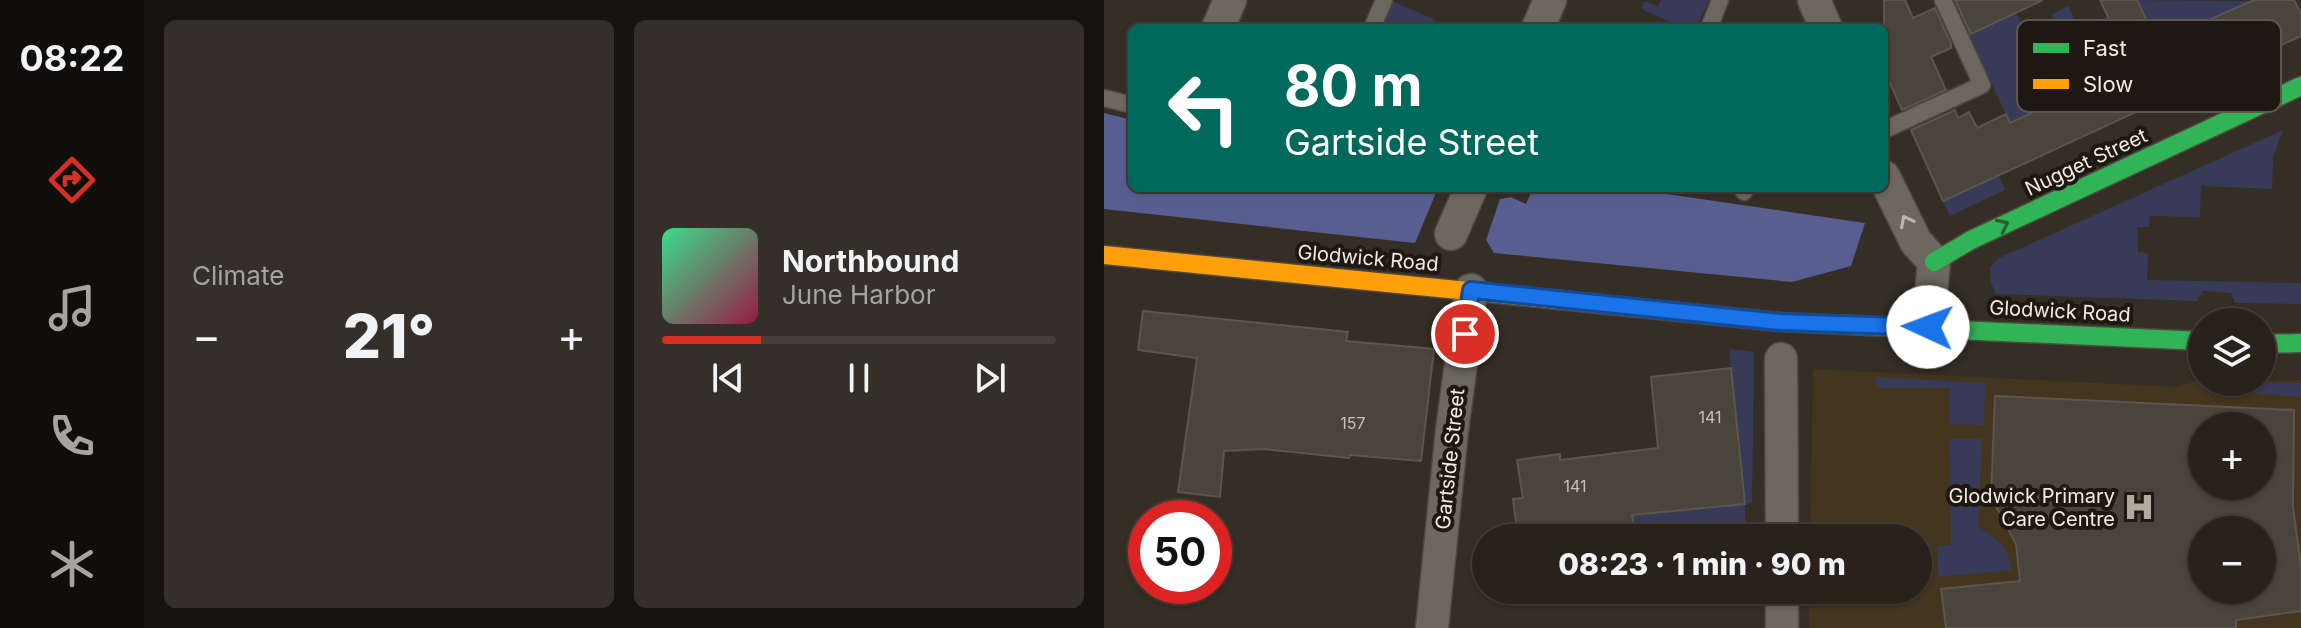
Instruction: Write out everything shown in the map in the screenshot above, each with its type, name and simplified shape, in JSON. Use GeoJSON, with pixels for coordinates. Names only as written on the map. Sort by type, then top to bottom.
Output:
{"type":"FeatureCollection","features":[{"type":"Feature","properties":{"kind":"main road","name":"Nugget Street"},"geometry":{"type":"LineString","coordinates":[[2281,95],[2301,86]]}},
{"type":"Feature","properties":{"kind":"main road","name":"Nugget Street"},"geometry":{"type":"LineString","coordinates":[[1934,262],[1971,240],[2245,112]]}},
{"type":"Feature","properties":{"kind":"main road","name":"Glodwick Road"},"geometry":{"type":"LineString","coordinates":[[1104,255],[1780,322],[2188,340]]}},
{"type":"Feature","properties":{"kind":"main road"},"geometry":{"type":"LineString","coordinates":[[2276,344],[2301,343]]}},
{"type":"Feature","properties":{"kind":"street"},"geometry":{"type":"LineString","coordinates":[[1220,24],[1230,0]]}},
{"type":"Feature","properties":{"kind":"street"},"geometry":{"type":"LineString","coordinates":[[1540,24],[1550,0]]}},
{"type":"Feature","properties":{"kind":"street"},"geometry":{"type":"LineString","coordinates":[[1888,185],[1916,242],[1934,262],[1928,327]]}},
{"type":"Feature","properties":{"kind":"street"},"geometry":{"type":"LineString","coordinates":[[1451,234],[1469,192]]}},
{"type":"Feature","properties":{"kind":"street","name":"Gartside Street"},"geometry":{"type":"LineString","coordinates":[[1432,628],[1452,430],[1471,290]]}},
{"type":"Feature","properties":{"kind":"street"},"geometry":{"type":"LineString","coordinates":[[1781,359],[1782,524]]}},
{"type":"Feature","properties":{"kind":"street"},"geometry":{"type":"LineString","coordinates":[[1782,604],[1782,628]]}},
{"type":"Feature","properties":{"kind":"lane"},"geometry":{"type":"LineString","coordinates":[[1374,24],[1384,0]]}},
{"type":"Feature","properties":{"kind":"lane"},"geometry":{"type":"LineString","coordinates":[[1711,24],[1720,0]]}},
{"type":"Feature","properties":{"kind":"lane"},"geometry":{"type":"LineString","coordinates":[[1888,128],[1982,85],[1943,0]]}},
{"type":"Feature","properties":{"kind":"lane"},"geometry":{"type":"LineString","coordinates":[[1104,98],[1128,104]]}},
{"type":"Feature","properties":{"kind":"shaded area"},"geometry":{"type":"Polygon","coordinates":[[[1661,0],[1709,0],[1698,24],[1676,24],[1641,9],[1645,1],[1658,7],[1661,0]]]}},
{"type":"Feature","properties":{"kind":"shaded area"},"geometry":{"type":"Polygon","coordinates":[[[2118,0],[2253,1],[2234,20],[2100,20],[2122,9],[2118,0]]]}},
{"type":"Feature","properties":{"kind":"shaded area"},"geometry":{"type":"Polygon","coordinates":[[[1392,1],[1436,20],[1434,24],[1419,21],[1418,24],[1382,24],[1392,1]]]}},
{"type":"Feature","properties":{"kind":"shaded area"},"geometry":{"type":"Polygon","coordinates":[[[1975,6],[1986,27],[2016,13],[2020,20],[2017,20],[2017,112],[2034,112],[2010,123],[1959,13],[1975,6]]]}},
{"type":"Feature","properties":{"kind":"shaded area"},"geometry":{"type":"Polygon","coordinates":[[[2068,6],[2075,20],[2049,20],[2053,18],[2052,14],[2068,6]]]}},
{"type":"Feature","properties":{"kind":"shaded area"},"geometry":{"type":"Polygon","coordinates":[[[1104,113],[1128,119],[1128,192],[1436,192],[1415,243],[1104,209],[1104,113]]]}},
{"type":"Feature","properties":{"kind":"shaded area"},"geometry":{"type":"Polygon","coordinates":[[[2283,130],[2273,157],[2272,189],[2201,186],[2200,217],[2150,216],[2149,227],[2137,227],[2138,252],[2148,253],[2147,280],[2301,283],[2301,304],[2235,303],[2231,293],[2203,291],[2197,301],[1996,294],[1991,283],[1990,267],[1997,259],[2283,130]]]}},
{"type":"Feature","properties":{"kind":"shaded area"},"geometry":{"type":"Polygon","coordinates":[[[1999,176],[2005,190],[1950,216],[1943,201],[1999,176]]]}},
{"type":"Feature","properties":{"kind":"shaded area"},"geometry":{"type":"Polygon","coordinates":[[[1531,192],[1653,192],[1865,223],[1851,266],[1792,282],[1494,253],[1486,240],[1500,199],[1511,197],[1526,204],[1531,192]]]}},
{"type":"Feature","properties":{"kind":"shaded area"},"geometry":{"type":"Polygon","coordinates":[[[1729,349],[1754,352],[1752,503],[1745,504],[1746,524],[1633,524],[1627,475],[1661,470],[1666,512],[1745,503],[1729,349]]]}},
{"type":"Feature","properties":{"kind":"shaded area"},"geometry":{"type":"Polygon","coordinates":[[[1813,369],[2176,387],[2188,383],[2188,396],[2276,396],[2276,381],[2301,380],[2301,628],[1809,628],[1809,604],[1932,604],[1932,524],[1810,524],[1813,369]]]}},
{"type":"Feature","properties":{"kind":"shaded area"},"geometry":{"type":"Polygon","coordinates":[[[1875,377],[1985,383],[1984,425],[1950,424],[1950,388],[1877,388],[1875,377]]]}},
{"type":"Feature","properties":{"kind":"shaded area"},"geometry":{"type":"Polygon","coordinates":[[[2276,383],[2301,383],[2301,397],[2276,395],[2276,383]]]}},
{"type":"Feature","properties":{"kind":"shaded area"},"geometry":{"type":"Polygon","coordinates":[[[1950,438],[1982,439],[1978,527],[2001,544],[2012,570],[1938,577],[1937,546],[1951,545],[1950,438]]]}},
{"type":"Feature","properties":{"kind":"building"},"geometry":{"type":"Polygon","coordinates":[[[1884,0],[1905,0],[1913,18],[1935,8],[1951,44],[1951,48],[1931,57],[1946,90],[1902,110],[1888,79],[1888,24],[1884,24],[1884,0]]]}},
{"type":"Feature","properties":{"kind":"building"},"geometry":{"type":"Polygon","coordinates":[[[1955,0],[2043,0],[1971,34],[1955,0]]]}},
{"type":"Feature","properties":{"kind":"building"},"geometry":{"type":"Polygon","coordinates":[[[2100,0],[2137,0],[2146,20],[2110,20],[2100,0]]]}},
{"type":"Feature","properties":{"kind":"building"},"geometry":{"type":"Polygon","coordinates":[[[2254,0],[2294,0],[2301,13],[2301,36],[2281,45],[2281,20],[2209,20],[2254,0]]]}},
{"type":"Feature","properties":{"kind":"building"},"geometry":{"type":"Polygon","coordinates":[[[1955,110],[1958,118],[1969,112],[1977,128],[2006,114],[2010,123],[2034,112],[2136,112],[1943,201],[1911,130],[1955,110]]]}},
{"type":"Feature","properties":{"kind":"building"},"geometry":{"type":"Polygon","coordinates":[[[1143,311],[1348,332],[1346,341],[1434,349],[1421,461],[1350,455],[1349,458],[1264,449],[1224,451],[1220,497],[1178,492],[1197,358],[1138,350],[1143,311]]]}},
{"type":"Feature","properties":{"kind":"building"},"geometry":{"type":"Polygon","coordinates":[[[1731,368],[1745,504],[1632,515],[1633,524],[1516,524],[1513,499],[1523,498],[1517,460],[1560,454],[1560,460],[1658,448],[1651,377],[1731,368]]]}},
{"type":"Feature","properties":{"kind":"building","name":"Glodwick Primary Care Centre"},"geometry":{"type":"Polygon","coordinates":[[[1995,396],[2294,410],[2293,507],[2301,566],[2301,611],[2236,620],[2236,628],[1946,628],[1941,589],[2020,581],[2016,544],[1991,497],[1995,396]]]}},
{"type":"Feature","properties":{"kind":"traffic: fast"},"geometry":{"type":"LineString","coordinates":[[2281,95],[2301,86]]}},
{"type":"Feature","properties":{"kind":"traffic: fast"},"geometry":{"type":"LineString","coordinates":[[1934,262],[1971,240],[2245,112]]}},
{"type":"Feature","properties":{"kind":"traffic: fast"},"geometry":{"type":"LineString","coordinates":[[1559,300],[1780,322],[2188,340]]}},
{"type":"Feature","properties":{"kind":"traffic: fast"},"geometry":{"type":"LineString","coordinates":[[2276,344],[2301,343]]}},
{"type":"Feature","properties":{"kind":"traffic: slow"},"geometry":{"type":"LineString","coordinates":[[1104,255],[1559,300]]}},
{"type":"Feature","properties":{"kind":"place","name":"Glodwick Primary Care Centre"},"geometry":{"type":"Point","coordinates":[2139,507]}},
{"type":"Feature","properties":{"kind":"route"},"geometry":{"type":"LineString","coordinates":[[1465,334],[1471,290],[1780,322],[1928,327]]}}]}
